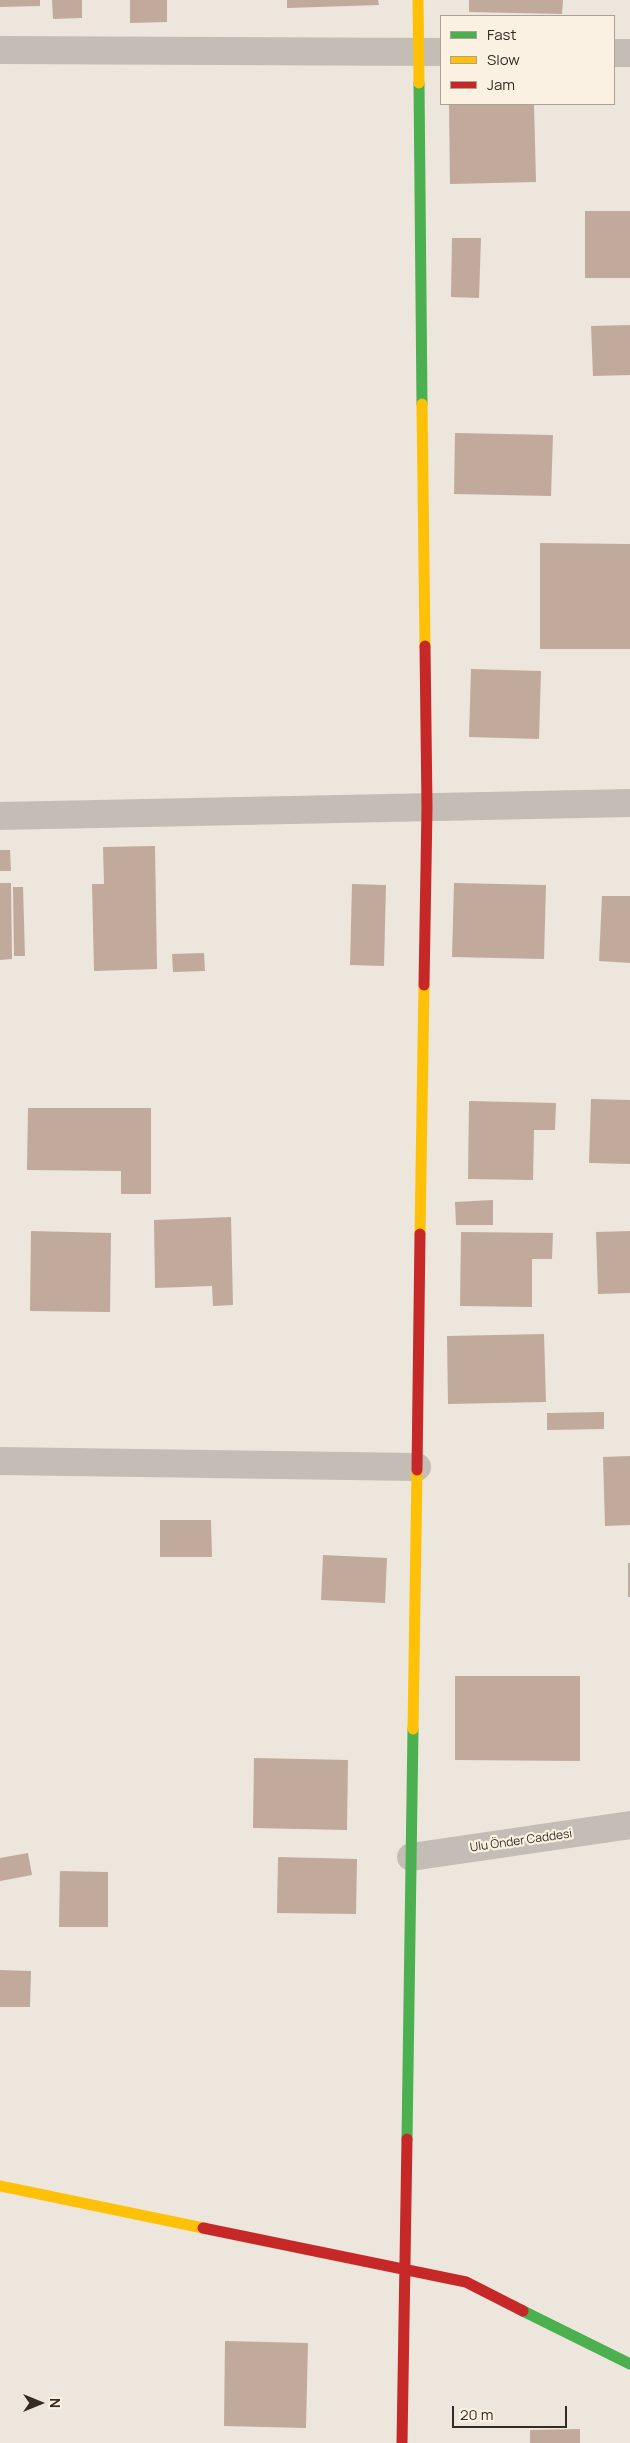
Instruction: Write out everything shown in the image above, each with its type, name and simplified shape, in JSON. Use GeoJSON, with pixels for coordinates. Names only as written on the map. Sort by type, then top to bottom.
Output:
{"type":"FeatureCollection","features":[{"type":"Feature","properties":{"kind":"street"},"geometry":{"type":"LineString","coordinates":[[402,2443],[427,808],[430,52],[418,0]]}},
{"type":"Feature","properties":{"kind":"street"},"geometry":{"type":"LineString","coordinates":[[0,50],[430,52]]}},
{"type":"Feature","properties":{"kind":"street"},"geometry":{"type":"LineString","coordinates":[[615,53],[630,53]]}},
{"type":"Feature","properties":{"kind":"street"},"geometry":{"type":"LineString","coordinates":[[0,816],[630,803]]}},
{"type":"Feature","properties":{"kind":"street"},"geometry":{"type":"LineString","coordinates":[[0,1461],[417,1467]]}},
{"type":"Feature","properties":{"kind":"street","name":"Ulu Önder Caddesi"},"geometry":{"type":"LineString","coordinates":[[411,1857],[630,1825]]}},
{"type":"Feature","properties":{"kind":"street"},"geometry":{"type":"LineString","coordinates":[[0,2186],[466,2282],[630,2364]]}},
{"type":"Feature","properties":{"kind":"building"},"geometry":{"type":"Polygon","coordinates":[[[0,0],[40,0],[40,6],[0,7],[0,0]]]}},
{"type":"Feature","properties":{"kind":"building"},"geometry":{"type":"Polygon","coordinates":[[[52,0],[82,0],[82,18],[53,19],[52,0]]]}},
{"type":"Feature","properties":{"kind":"building"},"geometry":{"type":"Polygon","coordinates":[[[130,0],[167,0],[167,22],[130,23],[130,0]]]}},
{"type":"Feature","properties":{"kind":"building"},"geometry":{"type":"Polygon","coordinates":[[[287,0],[378,0],[379,5],[287,8],[287,0]]]}},
{"type":"Feature","properties":{"kind":"building"},"geometry":{"type":"Polygon","coordinates":[[[469,0],[563,0],[562,14],[469,12],[469,0]]]}},
{"type":"Feature","properties":{"kind":"building"},"geometry":{"type":"Polygon","coordinates":[[[449,105],[534,105],[536,182],[450,184],[449,105]]]}},
{"type":"Feature","properties":{"kind":"building"},"geometry":{"type":"Polygon","coordinates":[[[585,211],[630,211],[630,278],[585,278],[585,211]]]}},
{"type":"Feature","properties":{"kind":"building"},"geometry":{"type":"Polygon","coordinates":[[[452,238],[481,238],[479,298],[451,297],[452,238]]]}},
{"type":"Feature","properties":{"kind":"building"},"geometry":{"type":"Polygon","coordinates":[[[630,325],[630,375],[593,376],[591,326],[630,325]]]}},
{"type":"Feature","properties":{"kind":"building"},"geometry":{"type":"Polygon","coordinates":[[[455,433],[553,435],[551,496],[454,494],[455,433]]]}},
{"type":"Feature","properties":{"kind":"building"},"geometry":{"type":"Polygon","coordinates":[[[540,543],[630,544],[630,649],[540,649],[540,543]]]}},
{"type":"Feature","properties":{"kind":"building"},"geometry":{"type":"Polygon","coordinates":[[[471,669],[541,671],[539,739],[469,737],[471,669]]]}},
{"type":"Feature","properties":{"kind":"building"},"geometry":{"type":"Polygon","coordinates":[[[155,846],[157,969],[94,971],[92,884],[104,884],[103,847],[155,846]]]}},
{"type":"Feature","properties":{"kind":"building"},"geometry":{"type":"Polygon","coordinates":[[[0,850],[10,850],[11,871],[0,871],[0,850]]]}},
{"type":"Feature","properties":{"kind":"building"},"geometry":{"type":"Polygon","coordinates":[[[0,883],[11,883],[12,959],[0,960],[0,883]]]}},
{"type":"Feature","properties":{"kind":"building"},"geometry":{"type":"Polygon","coordinates":[[[454,883],[546,885],[544,959],[452,957],[454,883]]]}},
{"type":"Feature","properties":{"kind":"building"},"geometry":{"type":"Polygon","coordinates":[[[352,884],[386,885],[384,966],[350,965],[352,884]]]}},
{"type":"Feature","properties":{"kind":"building"},"geometry":{"type":"Polygon","coordinates":[[[13,887],[23,887],[25,956],[14,956],[13,887]]]}},
{"type":"Feature","properties":{"kind":"building"},"geometry":{"type":"Polygon","coordinates":[[[602,896],[630,896],[630,963],[599,961],[602,896]]]}},
{"type":"Feature","properties":{"kind":"building"},"geometry":{"type":"Polygon","coordinates":[[[204,953],[205,971],[173,972],[172,954],[204,953]]]}},
{"type":"Feature","properties":{"kind":"building"},"geometry":{"type":"Polygon","coordinates":[[[591,1099],[630,1100],[630,1164],[589,1163],[591,1099]]]}},
{"type":"Feature","properties":{"kind":"building"},"geometry":{"type":"Polygon","coordinates":[[[469,1101],[556,1103],[555,1130],[534,1130],[533,1180],[468,1179],[469,1101]]]}},
{"type":"Feature","properties":{"kind":"building"},"geometry":{"type":"Polygon","coordinates":[[[28,1108],[151,1108],[151,1194],[121,1194],[121,1171],[27,1170],[28,1108]]]}},
{"type":"Feature","properties":{"kind":"building"},"geometry":{"type":"Polygon","coordinates":[[[493,1200],[493,1225],[456,1225],[455,1202],[493,1200]]]}},
{"type":"Feature","properties":{"kind":"building"},"geometry":{"type":"Polygon","coordinates":[[[231,1217],[233,1305],[213,1306],[212,1286],[155,1288],[154,1220],[231,1217]]]}},
{"type":"Feature","properties":{"kind":"building"},"geometry":{"type":"Polygon","coordinates":[[[31,1231],[111,1233],[110,1312],[30,1311],[31,1231]]]}},
{"type":"Feature","properties":{"kind":"building"},"geometry":{"type":"Polygon","coordinates":[[[630,1231],[630,1293],[598,1294],[596,1232],[630,1231]]]}},
{"type":"Feature","properties":{"kind":"building"},"geometry":{"type":"Polygon","coordinates":[[[461,1232],[553,1233],[552,1259],[532,1259],[532,1307],[460,1306],[461,1232]]]}},
{"type":"Feature","properties":{"kind":"building"},"geometry":{"type":"Polygon","coordinates":[[[544,1334],[546,1402],[448,1404],[447,1336],[544,1334]]]}},
{"type":"Feature","properties":{"kind":"building"},"geometry":{"type":"Polygon","coordinates":[[[604,1412],[604,1429],[547,1430],[547,1413],[604,1412]]]}},
{"type":"Feature","properties":{"kind":"building"},"geometry":{"type":"Polygon","coordinates":[[[630,1456],[630,1525],[605,1526],[603,1457],[630,1456]]]}},
{"type":"Feature","properties":{"kind":"building"},"geometry":{"type":"Polygon","coordinates":[[[160,1520],[211,1520],[212,1557],[160,1557],[160,1520]]]}},
{"type":"Feature","properties":{"kind":"building"},"geometry":{"type":"Polygon","coordinates":[[[323,1555],[387,1558],[385,1603],[321,1600],[323,1555]]]}},
{"type":"Feature","properties":{"kind":"building"},"geometry":{"type":"Polygon","coordinates":[[[628,1563],[630,1563],[630,1597],[628,1597],[628,1563]]]}},
{"type":"Feature","properties":{"kind":"building"},"geometry":{"type":"Polygon","coordinates":[[[455,1676],[580,1676],[580,1761],[455,1760],[455,1676]]]}},
{"type":"Feature","properties":{"kind":"building"},"geometry":{"type":"Polygon","coordinates":[[[254,1758],[348,1760],[347,1830],[253,1828],[254,1758]]]}},
{"type":"Feature","properties":{"kind":"building"},"geometry":{"type":"Polygon","coordinates":[[[28,1853],[32,1875],[0,1881],[0,1858],[28,1853]]]}},
{"type":"Feature","properties":{"kind":"building"},"geometry":{"type":"Polygon","coordinates":[[[278,1857],[357,1859],[356,1914],[277,1913],[278,1857]]]}},
{"type":"Feature","properties":{"kind":"building"},"geometry":{"type":"Polygon","coordinates":[[[60,1871],[108,1872],[108,1927],[59,1927],[60,1871]]]}},
{"type":"Feature","properties":{"kind":"building"},"geometry":{"type":"Polygon","coordinates":[[[0,1970],[31,1971],[30,2007],[0,2007],[0,1970]]]}},
{"type":"Feature","properties":{"kind":"building"},"geometry":{"type":"Polygon","coordinates":[[[225,2341],[308,2343],[306,2428],[224,2426],[225,2341]]]}},
{"type":"Feature","properties":{"kind":"building"},"geometry":{"type":"Polygon","coordinates":[[[580,2429],[580,2443],[530,2443],[530,2430],[580,2429]]]}},
{"type":"Feature","properties":{"kind":"traffic: fast"},"geometry":{"type":"LineString","coordinates":[[419,83],[422,404]]}},
{"type":"Feature","properties":{"kind":"traffic: fast"},"geometry":{"type":"LineString","coordinates":[[407,2139],[413,1729]]}},
{"type":"Feature","properties":{"kind":"traffic: fast"},"geometry":{"type":"LineString","coordinates":[[523,2311],[630,2364]]}},
{"type":"Feature","properties":{"kind":"traffic: slow"},"geometry":{"type":"LineString","coordinates":[[418,0],[419,83]]}},
{"type":"Feature","properties":{"kind":"traffic: slow"},"geometry":{"type":"LineString","coordinates":[[422,404],[425,646]]}},
{"type":"Feature","properties":{"kind":"traffic: slow"},"geometry":{"type":"LineString","coordinates":[[420,1234],[424,985]]}},
{"type":"Feature","properties":{"kind":"traffic: slow"},"geometry":{"type":"LineString","coordinates":[[413,1729],[417,1470]]}},
{"type":"Feature","properties":{"kind":"traffic: slow"},"geometry":{"type":"LineString","coordinates":[[0,2186],[203,2228]]}},
{"type":"Feature","properties":{"kind":"traffic: jam"},"geometry":{"type":"LineString","coordinates":[[424,985],[427,808],[425,646]]}},
{"type":"Feature","properties":{"kind":"traffic: jam"},"geometry":{"type":"LineString","coordinates":[[417,1470],[420,1234]]}},
{"type":"Feature","properties":{"kind":"traffic: jam"},"geometry":{"type":"LineString","coordinates":[[402,2443],[407,2139]]}},
{"type":"Feature","properties":{"kind":"traffic: jam"},"geometry":{"type":"LineString","coordinates":[[203,2228],[466,2282],[523,2311]]}}]}
